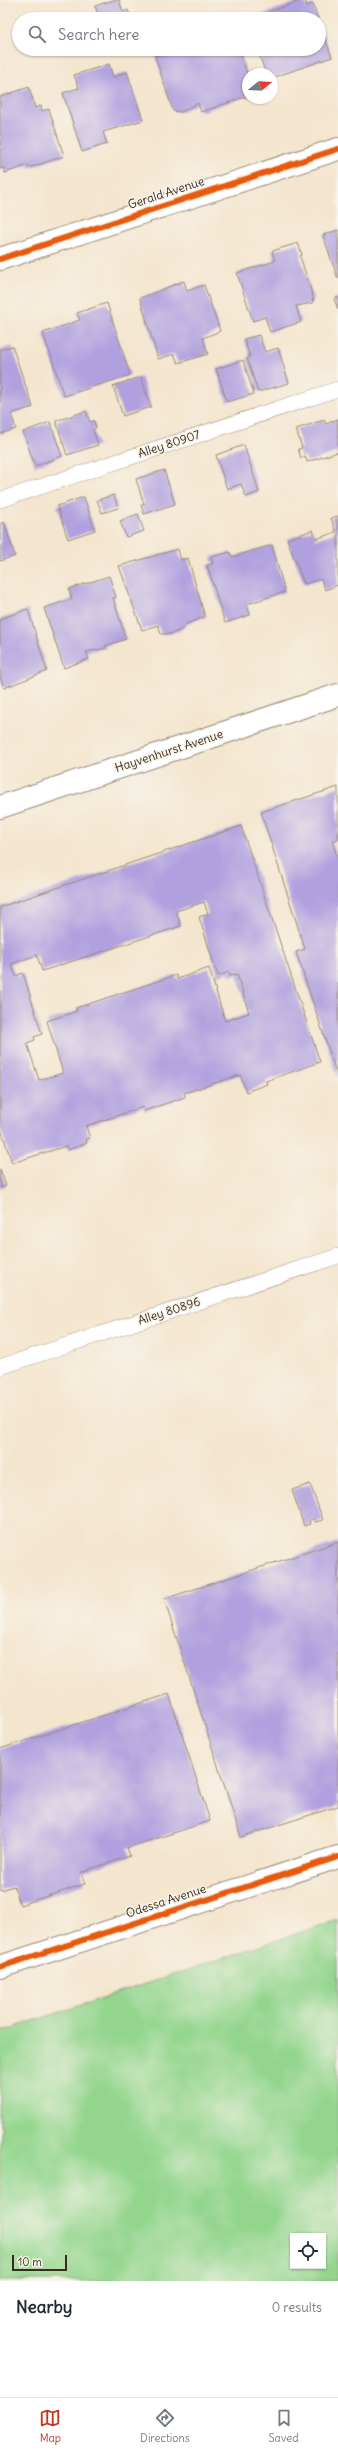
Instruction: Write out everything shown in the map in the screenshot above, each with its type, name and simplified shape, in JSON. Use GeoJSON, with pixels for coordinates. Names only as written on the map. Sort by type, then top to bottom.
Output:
{"type":"FeatureCollection","features":[{"type":"Feature","properties":{"kind":"street","name":"Gerald Avenue"},"geometry":{"type":"LineString","coordinates":[[0,259],[338,149]]}},
{"type":"Feature","properties":{"kind":"street","name":"Hayvenhurst Avenue"},"geometry":{"type":"LineString","coordinates":[[0,807],[338,695]]}},
{"type":"Feature","properties":{"kind":"street","name":"Odessa Avenue"},"geometry":{"type":"LineString","coordinates":[[0,1967],[338,1857]]}},
{"type":"Feature","properties":{"kind":"lane","name":"Alley 80907"},"geometry":{"type":"LineString","coordinates":[[0,500],[338,389]]}},
{"type":"Feature","properties":{"kind":"lane","name":"Alley 80896"},"geometry":{"type":"LineString","coordinates":[[0,1367],[338,1256]]}},
{"type":"Feature","properties":{"kind":"green space"},"geometry":{"type":"Polygon","coordinates":[[[338,1920],[338,2281],[0,2281],[0,2032],[338,1920]]]}},
{"type":"Feature","properties":{"kind":"building"},"geometry":{"type":"Polygon","coordinates":[[[114,0],[119,0],[123,12],[97,12],[95,6],[114,0]]]}},
{"type":"Feature","properties":{"kind":"building"},"geometry":{"type":"Polygon","coordinates":[[[305,0],[307,6],[313,4],[316,12],[269,12],[305,0]]]}},
{"type":"Feature","properties":{"kind":"building"},"geometry":{"type":"Polygon","coordinates":[[[326,41],[332,57],[278,76],[278,68],[264,68],[260,56],[326,56],[326,41]]]}},
{"type":"Feature","properties":{"kind":"building"},"geometry":{"type":"Polygon","coordinates":[[[155,56],[241,56],[245,68],[242,68],[242,98],[201,112],[198,103],[181,112],[173,111],[155,56]]]}},
{"type":"Feature","properties":{"kind":"building"},"geometry":{"type":"Polygon","coordinates":[[[109,64],[113,77],[127,72],[143,120],[103,132],[107,144],[82,152],[63,93],[79,88],[74,75],[109,64]]]}},
{"type":"Feature","properties":{"kind":"building"},"geometry":{"type":"Polygon","coordinates":[[[29,87],[35,108],[41,106],[42,111],[49,109],[64,156],[29,168],[28,165],[5,173],[4,168],[0,169],[0,97],[29,87]]]}},
{"type":"Feature","properties":{"kind":"building"},"geometry":{"type":"Polygon","coordinates":[[[338,230],[338,279],[323,235],[338,230]]]}},
{"type":"Feature","properties":{"kind":"building"},"geometry":{"type":"Polygon","coordinates":[[[298,243],[302,255],[300,256],[314,300],[312,300],[313,303],[296,306],[301,322],[270,332],[265,317],[253,321],[237,273],[275,261],[272,251],[298,243]]]}},
{"type":"Feature","properties":{"kind":"building"},"geometry":{"type":"Polygon","coordinates":[[[184,281],[187,291],[204,285],[220,331],[203,338],[208,354],[178,363],[174,354],[158,359],[140,298],[184,281]]]}},
{"type":"Feature","properties":{"kind":"building"},"geometry":{"type":"Polygon","coordinates":[[[338,297],[338,309],[334,299],[338,297]]]}},
{"type":"Feature","properties":{"kind":"building"},"geometry":{"type":"Polygon","coordinates":[[[107,303],[130,375],[64,396],[43,333],[80,320],[77,313],[107,303]]]}},
{"type":"Feature","properties":{"kind":"building"},"geometry":{"type":"Polygon","coordinates":[[[259,335],[265,352],[278,348],[289,383],[258,392],[247,358],[250,357],[244,339],[259,335]]]}},
{"type":"Feature","properties":{"kind":"building"},"geometry":{"type":"Polygon","coordinates":[[[12,346],[33,407],[11,414],[16,429],[0,434],[0,350],[12,346]]]}},
{"type":"Feature","properties":{"kind":"building"},"geometry":{"type":"Polygon","coordinates":[[[243,360],[254,394],[227,402],[216,369],[243,360]]]}},
{"type":"Feature","properties":{"kind":"building"},"geometry":{"type":"Polygon","coordinates":[[[141,377],[151,407],[123,416],[113,386],[141,377]]]}},
{"type":"Feature","properties":{"kind":"building"},"geometry":{"type":"Polygon","coordinates":[[[86,411],[90,422],[94,421],[96,428],[93,429],[98,445],[67,455],[56,421],[86,411]]]}},
{"type":"Feature","properties":{"kind":"building"},"geometry":{"type":"Polygon","coordinates":[[[338,419],[338,452],[307,462],[305,456],[301,458],[298,449],[302,448],[296,429],[324,420],[326,424],[338,419]]]}},
{"type":"Feature","properties":{"kind":"building"},"geometry":{"type":"Polygon","coordinates":[[[50,422],[62,456],[35,466],[23,432],[50,422]]]}},
{"type":"Feature","properties":{"kind":"building"},"geometry":{"type":"Polygon","coordinates":[[[244,445],[259,492],[246,497],[241,484],[227,489],[216,455],[244,445]]]}},
{"type":"Feature","properties":{"kind":"building"},"geometry":{"type":"Polygon","coordinates":[[[164,470],[175,504],[144,514],[141,505],[144,504],[136,479],[164,470]]]}},
{"type":"Feature","properties":{"kind":"building"},"geometry":{"type":"Polygon","coordinates":[[[114,495],[118,508],[102,513],[97,500],[114,495]]]}},
{"type":"Feature","properties":{"kind":"building"},"geometry":{"type":"Polygon","coordinates":[[[84,497],[95,530],[68,539],[57,506],[84,497]]]}},
{"type":"Feature","properties":{"kind":"building"},"geometry":{"type":"Polygon","coordinates":[[[138,514],[144,531],[126,537],[120,521],[138,514]]]}},
{"type":"Feature","properties":{"kind":"building"},"geometry":{"type":"Polygon","coordinates":[[[338,516],[338,585],[325,590],[321,579],[304,584],[287,539],[313,530],[316,539],[336,532],[331,518],[338,516]]]}},
{"type":"Feature","properties":{"kind":"building"},"geometry":{"type":"Polygon","coordinates":[[[4,522],[15,556],[0,561],[0,524],[4,522]]]}},
{"type":"Feature","properties":{"kind":"building"},"geometry":{"type":"Polygon","coordinates":[[[272,545],[285,592],[247,604],[250,615],[225,623],[207,565],[213,564],[211,557],[230,552],[232,557],[272,545]]]}},
{"type":"Feature","properties":{"kind":"building"},"geometry":{"type":"Polygon","coordinates":[[[178,549],[181,560],[188,558],[205,617],[186,624],[187,625],[179,631],[170,634],[161,634],[158,625],[142,630],[119,566],[178,549]]]}},
{"type":"Feature","properties":{"kind":"building"},"geometry":{"type":"Polygon","coordinates":[[[109,576],[116,597],[113,598],[126,639],[105,646],[106,648],[86,652],[89,659],[64,668],[44,608],[72,599],[69,589],[109,576]]]}},
{"type":"Feature","properties":{"kind":"building"},"geometry":{"type":"Polygon","coordinates":[[[28,609],[47,671],[4,688],[0,677],[0,619],[28,609]]]}},
{"type":"Feature","properties":{"kind":"building"},"geometry":{"type":"Polygon","coordinates":[[[338,787],[338,839],[332,841],[338,859],[338,1078],[296,952],[305,949],[261,812],[338,787]]]}},
{"type":"Feature","properties":{"kind":"building"},"geometry":{"type":"Polygon","coordinates":[[[241,826],[320,1062],[266,1081],[267,1084],[246,1092],[240,1075],[184,1093],[185,1097],[144,1111],[143,1107],[86,1126],[90,1138],[86,1139],[87,1143],[68,1150],[66,1146],[12,1163],[0,1126],[0,907],[241,826]],[[204,902],[176,911],[181,926],[42,971],[37,955],[11,964],[16,976],[23,973],[42,1034],[34,1037],[35,1040],[27,1043],[39,1080],[63,1073],[47,1021],[77,1011],[76,1008],[176,975],[177,979],[209,968],[225,1021],[249,1013],[237,974],[230,976],[229,972],[218,976],[199,917],[208,914],[204,902]]]}},
{"type":"Feature","properties":{"kind":"building"},"geometry":{"type":"Polygon","coordinates":[[[0,1169],[6,1186],[0,1188],[0,1169]]]}},
{"type":"Feature","properties":{"kind":"building"},"geometry":{"type":"Polygon","coordinates":[[[310,1484],[323,1520],[315,1522],[314,1519],[309,1520],[310,1524],[304,1526],[292,1490],[310,1484]]]}},
{"type":"Feature","properties":{"kind":"building"},"geometry":{"type":"Polygon","coordinates":[[[338,1542],[338,1806],[241,1837],[164,1599],[338,1542]]]}},
{"type":"Feature","properties":{"kind":"building"},"geometry":{"type":"Polygon","coordinates":[[[169,1694],[210,1821],[127,1848],[130,1856],[81,1872],[85,1884],[20,1905],[14,1886],[0,1890],[0,1749],[169,1694]]]}},
{"type":"Feature","properties":{"kind":"cycle path"},"geometry":{"type":"LineString","coordinates":[[0,259],[338,149]]}},
{"type":"Feature","properties":{"kind":"cycle path"},"geometry":{"type":"LineString","coordinates":[[0,1967],[338,1857]]}}]}
